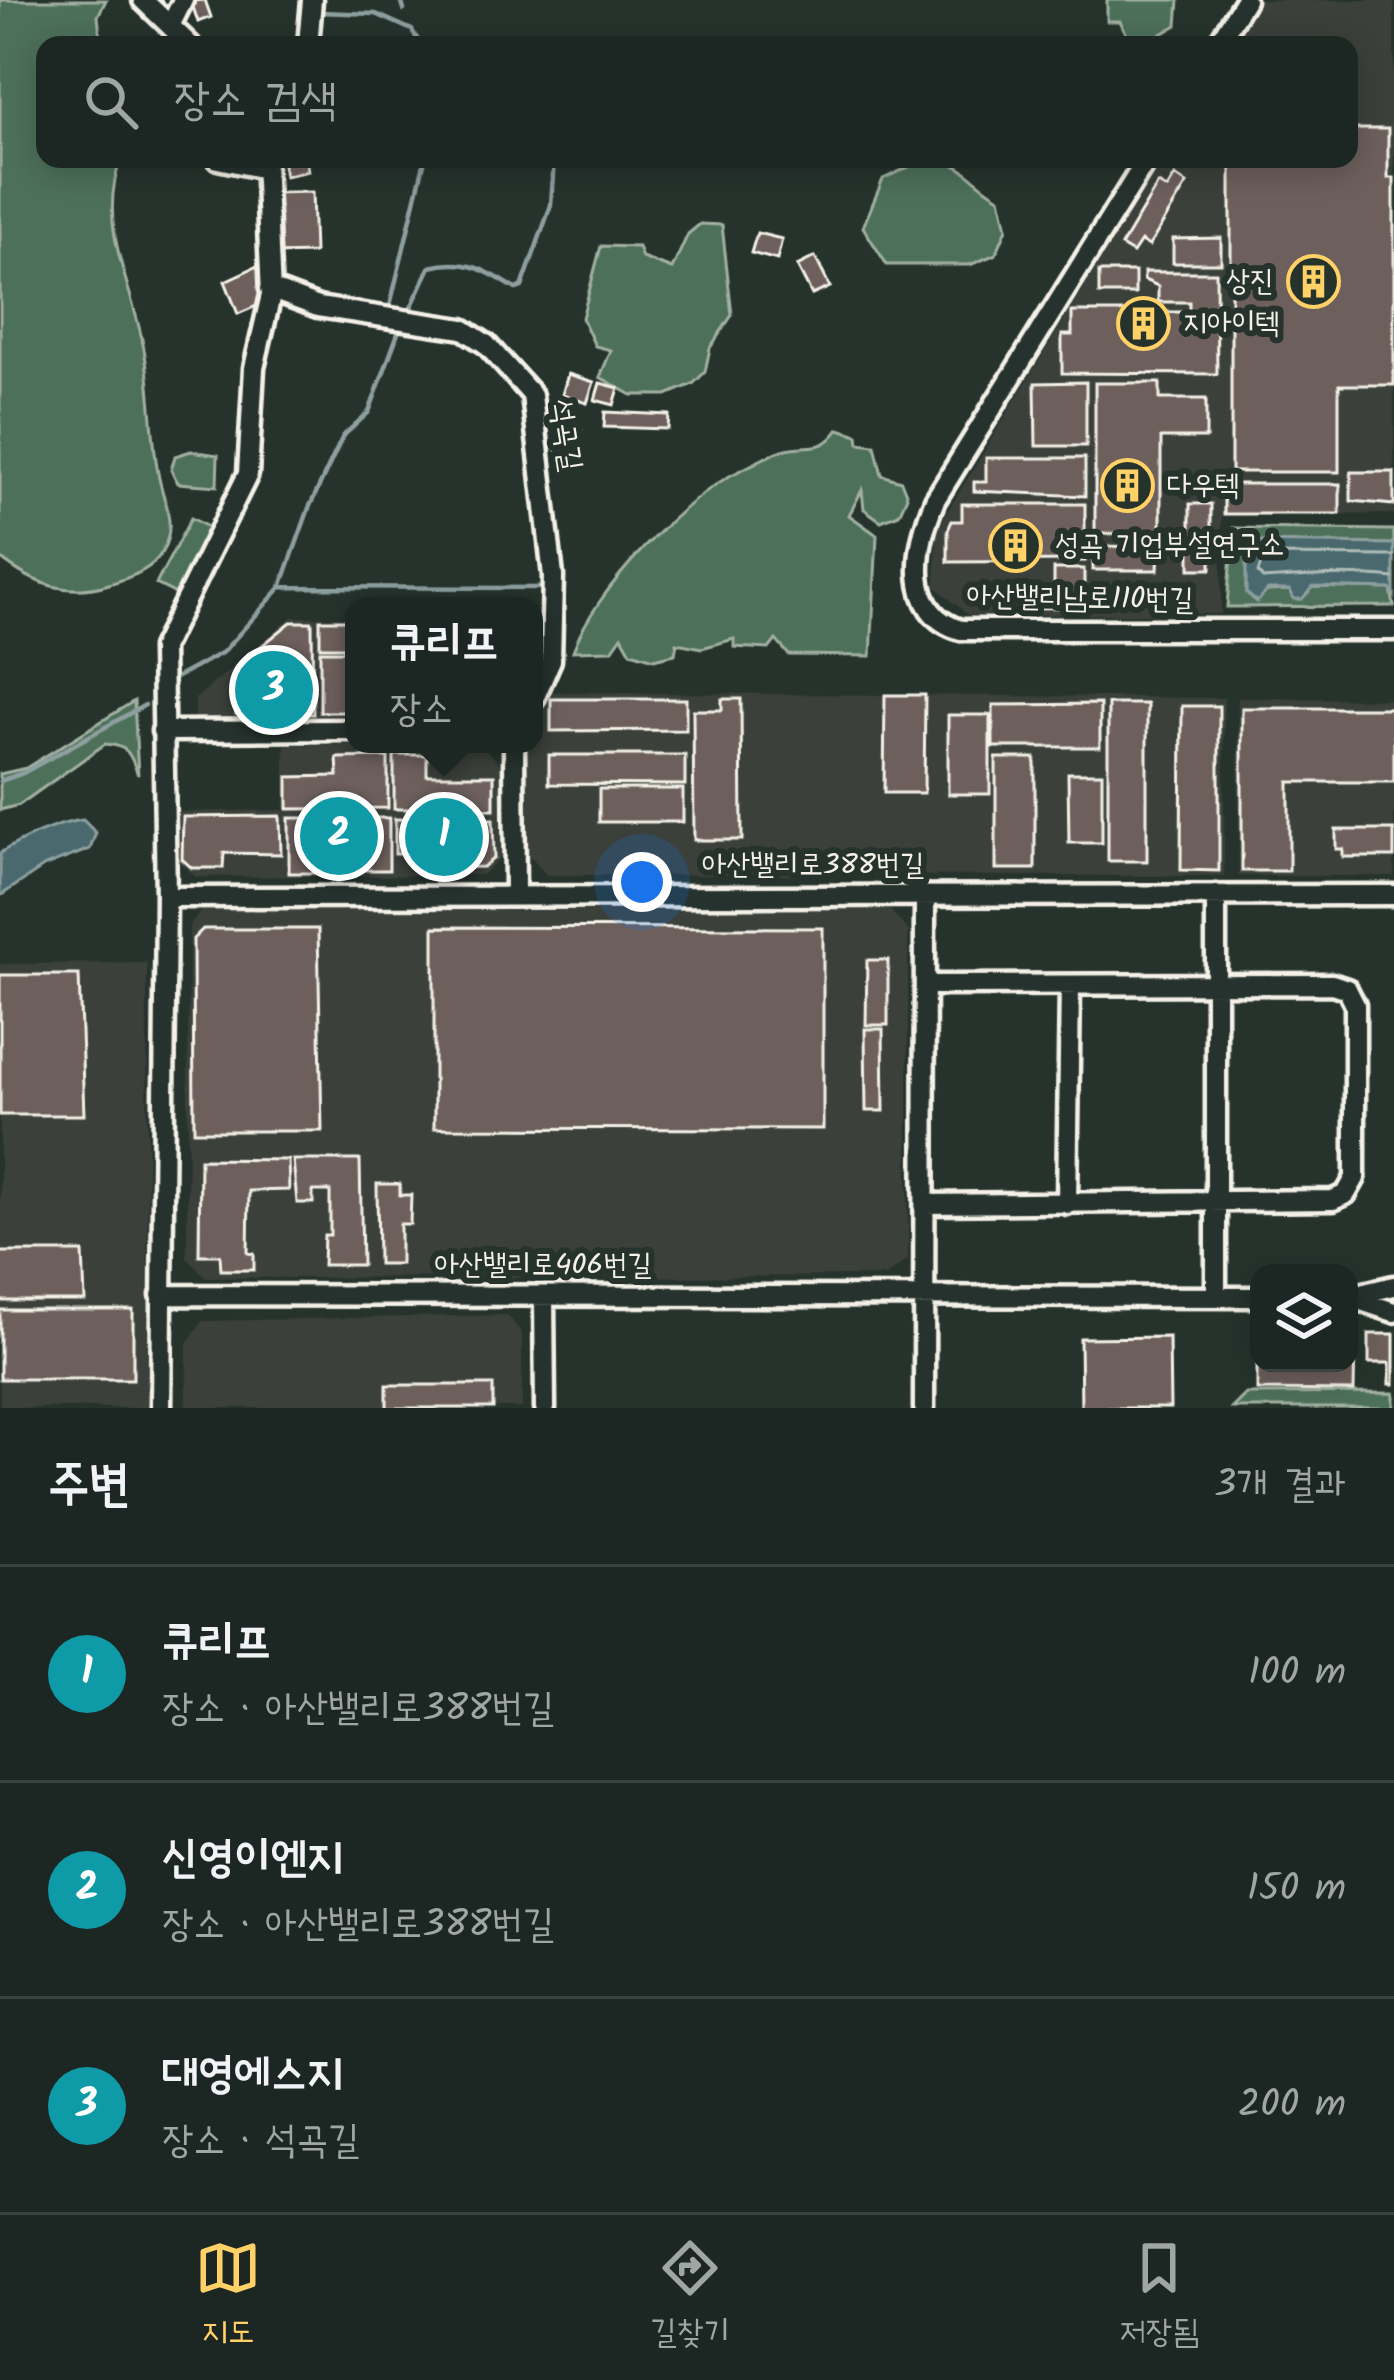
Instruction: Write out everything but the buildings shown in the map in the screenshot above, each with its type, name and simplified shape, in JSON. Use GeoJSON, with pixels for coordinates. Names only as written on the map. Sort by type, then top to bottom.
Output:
{"type":"FeatureCollection","features":[{"type":"Feature","properties":{"kind":"street"},"geometry":{"type":"LineString","coordinates":[[143,0],[182,36]]}},
{"type":"Feature","properties":{"kind":"street"},"geometry":{"type":"LineString","coordinates":[[171,24],[183,0]]}},
{"type":"Feature","properties":{"kind":"street"},"geometry":{"type":"LineString","coordinates":[[309,36],[312,0]]}},
{"type":"Feature","properties":{"kind":"street"},"geometry":{"type":"LineString","coordinates":[[1223,36],[1245,0]]}},
{"type":"Feature","properties":{"kind":"street"},"geometry":{"type":"LineString","coordinates":[[161,1408],[166,897],[162,648],[248,474],[254,368],[270,289],[265,168]]}},
{"type":"Feature","properties":{"kind":"street","name":"아산밸리남로110번길"},"geometry":{"type":"LineString","coordinates":[[1141,168],[935,500],[920,554],[922,602],[929,614],[961,630],[1394,630]]}},
{"type":"Feature","properties":{"kind":"street","name":"석곡길"},"geometry":{"type":"LineString","coordinates":[[270,289],[318,307],[463,329],[486,344],[532,394],[554,576],[551,660],[543,679]]}},
{"type":"Feature","properties":{"kind":"street"},"geometry":{"type":"LineString","coordinates":[[162,730],[345,730]]}},
{"type":"Feature","properties":{"kind":"street"},"geometry":{"type":"LineString","coordinates":[[514,753],[515,896]]}},
{"type":"Feature","properties":{"kind":"street"},"geometry":{"type":"LineString","coordinates":[[1216,895],[1216,1297]]}},
{"type":"Feature","properties":{"kind":"street","name":"아산밸리로388번길"},"geometry":{"type":"LineString","coordinates":[[166,897],[1394,895]]}},
{"type":"Feature","properties":{"kind":"street"},"geometry":{"type":"LineString","coordinates":[[924,1408],[925,896]]}},
{"type":"Feature","properties":{"kind":"street"},"geometry":{"type":"LineString","coordinates":[[925,985],[1332,984],[1347,988],[1355,1005],[1354,1178],[1346,1194],[1333,1200],[925,1204]]}},
{"type":"Feature","properties":{"kind":"street"},"geometry":{"type":"LineString","coordinates":[[1067,1204],[1070,986]]}},
{"type":"Feature","properties":{"kind":"street"},"geometry":{"type":"LineString","coordinates":[[1358,1295],[1394,1286]]}},
{"type":"Feature","properties":{"kind":"street","name":"아산밸리로406번길"},"geometry":{"type":"LineString","coordinates":[[161,1295],[1250,1297]]}},
{"type":"Feature","properties":{"kind":"street"},"geometry":{"type":"LineString","coordinates":[[544,1296],[545,1408]]}},
{"type":"Feature","properties":{"kind":"street"},"geometry":{"type":"LineString","coordinates":[[1358,1297],[1394,1297]]}},
{"type":"Feature","properties":{"kind":"street"},"geometry":{"type":"LineString","coordinates":[[1358,1300],[1394,1312]]}},
{"type":"Feature","properties":{"kind":"shaded area"},"geometry":{"type":"Polygon","coordinates":[[[1259,0],[1394,0],[1394,514],[1222,516],[1221,614],[968,615],[935,586],[937,534],[944,517],[1157,168],[1358,168],[1358,36],[1237,36],[1259,0]]]}},
{"type":"Feature","properties":{"kind":"shaded area"},"geometry":{"type":"Polygon","coordinates":[[[292,617],[345,617],[345,718],[195,718],[195,699],[292,617]]]}},
{"type":"Feature","properties":{"kind":"shaded area"},"geometry":{"type":"Polygon","coordinates":[[[543,695],[1224,698],[1224,876],[547,875],[528,855],[528,753],[543,753],[543,695]]]}},
{"type":"Feature","properties":{"kind":"shaded area"},"geometry":{"type":"Polygon","coordinates":[[[1238,698],[1394,699],[1394,876],[1239,876],[1238,698]]]}},
{"type":"Feature","properties":{"kind":"shaded area"},"geometry":{"type":"Polygon","coordinates":[[[285,745],[345,745],[345,753],[489,753],[500,764],[501,857],[482,875],[196,877],[176,858],[177,812],[285,810],[285,745]]]}},
{"type":"Feature","properties":{"kind":"shaded area"},"geometry":{"type":"Polygon","coordinates":[[[890,910],[908,931],[908,1259],[886,1276],[206,1278],[187,1257],[189,926],[201,911],[890,910]]]}},
{"type":"Feature","properties":{"kind":"shaded area"},"geometry":{"type":"Polygon","coordinates":[[[147,963],[148,1408],[0,1408],[0,964],[147,963]]]}},
{"type":"Feature","properties":{"kind":"shaded area"},"geometry":{"type":"Polygon","coordinates":[[[507,1315],[522,1333],[522,1408],[187,1408],[187,1343],[203,1321],[507,1315]]]}},
{"type":"Feature","properties":{"kind":"green space"},"geometry":{"type":"Polygon","coordinates":[[[0,0],[106,0],[98,16],[100,36],[36,36],[36,168],[118,168],[112,209],[115,234],[145,355],[169,531],[152,564],[94,588],[52,586],[0,558],[0,0]]]}},
{"type":"Feature","properties":{"kind":"green space"},"geometry":{"type":"Polygon","coordinates":[[[1107,0],[1179,0],[1177,25],[1158,36],[1128,36],[1120,21],[1107,21],[1107,0]]]}},
{"type":"Feature","properties":{"kind":"green space"},"geometry":{"type":"Polygon","coordinates":[[[907,168],[959,168],[1000,197],[1007,228],[996,254],[970,265],[887,265],[863,227],[883,179],[907,168]]]}},
{"type":"Feature","properties":{"kind":"green space"},"geometry":{"type":"Polygon","coordinates":[[[700,224],[722,225],[732,315],[710,348],[705,372],[693,384],[667,395],[632,395],[600,377],[611,350],[595,346],[582,318],[601,246],[638,247],[642,258],[672,269],[688,234],[700,224]]]}},
{"type":"Feature","properties":{"kind":"green space"},"geometry":{"type":"Polygon","coordinates":[[[839,429],[858,435],[859,443],[875,445],[882,475],[901,481],[907,496],[899,514],[881,521],[864,509],[862,490],[849,515],[877,535],[871,656],[789,655],[776,640],[769,649],[734,647],[734,639],[702,648],[677,643],[675,654],[654,659],[631,652],[622,636],[612,650],[573,651],[620,575],[694,501],[767,457],[820,445],[839,429]]]}},
{"type":"Feature","properties":{"kind":"green space"},"geometry":{"type":"Polygon","coordinates":[[[191,451],[218,455],[217,486],[178,483],[171,470],[175,456],[191,451]]]}},
{"type":"Feature","properties":{"kind":"green space"},"geometry":{"type":"Polygon","coordinates":[[[191,518],[217,532],[182,597],[156,584],[191,518]]]}},
{"type":"Feature","properties":{"kind":"green space"},"geometry":{"type":"Polygon","coordinates":[[[1233,528],[1394,530],[1394,544],[1247,542],[1246,592],[1290,590],[1301,599],[1312,587],[1391,589],[1394,606],[1227,607],[1233,528]]]}},
{"type":"Feature","properties":{"kind":"green space"},"geometry":{"type":"Polygon","coordinates":[[[134,701],[138,775],[128,752],[105,744],[19,805],[0,810],[0,774],[26,768],[134,701]]]}},
{"type":"Feature","properties":{"kind":"green space"},"geometry":{"type":"Polygon","coordinates":[[[1394,1393],[1394,1408],[1232,1408],[1246,1394],[1394,1393]]]}},
{"type":"Feature","properties":{"kind":"water"},"geometry":{"type":"Polygon","coordinates":[[[1246,542],[1394,544],[1394,595],[1390,589],[1313,587],[1302,599],[1294,599],[1290,590],[1268,590],[1257,602],[1246,593],[1246,542]]]}},
{"type":"Feature","properties":{"kind":"water"},"geometry":{"type":"Polygon","coordinates":[[[83,820],[96,833],[90,849],[45,866],[0,896],[0,853],[40,832],[83,820]]]}},
{"type":"Feature","properties":{"kind":"waterway"},"geometry":{"type":"LineString","coordinates":[[401,0],[404,10]]}},
{"type":"Feature","properties":{"kind":"waterway"},"geometry":{"type":"LineString","coordinates":[[318,12],[376,14],[412,30]]}},
{"type":"Feature","properties":{"kind":"waterway"},"geometry":{"type":"LineString","coordinates":[[413,32],[415,36]]}},
{"type":"Feature","properties":{"kind":"waterway"},"geometry":{"type":"LineString","coordinates":[[389,310],[423,168]]}},
{"type":"Feature","properties":{"kind":"waterway"},"geometry":{"type":"LineString","coordinates":[[409,312],[430,267],[465,265],[516,289],[522,287],[551,205],[553,168]]}},
{"type":"Feature","properties":{"kind":"waterway"},"geometry":{"type":"LineString","coordinates":[[170,681],[223,652],[281,587],[309,508],[343,436],[369,412],[401,325]]}},
{"type":"Feature","properties":{"kind":"waterway"},"geometry":{"type":"LineString","coordinates":[[282,587],[546,588]]}},
{"type":"Feature","properties":{"kind":"waterway"},"geometry":{"type":"LineString","coordinates":[[0,781],[145,705]]}},
{"type":"Feature","properties":{"kind":"place","name":"상진"},"geometry":{"type":"Point","coordinates":[1313,282]}},
{"type":"Feature","properties":{"kind":"place","name":"지아이텍"},"geometry":{"type":"Point","coordinates":[1144,324]}},
{"type":"Feature","properties":{"kind":"place","name":"다우텍"},"geometry":{"type":"Point","coordinates":[1128,486]}},
{"type":"Feature","properties":{"kind":"place","name":"성곡 기업부설연구소"},"geometry":{"type":"Point","coordinates":[1016,546]}},
{"type":"Feature","properties":{"kind":"place","name":"대영에스지"},"geometry":{"type":"Point","coordinates":[274,690]}},
{"type":"Feature","properties":{"kind":"place","name":"신영이엔지"},"geometry":{"type":"Point","coordinates":[339,836]}},
{"type":"Feature","properties":{"kind":"place","name":"큐리프"},"geometry":{"type":"Point","coordinates":[444,837]}}]}
